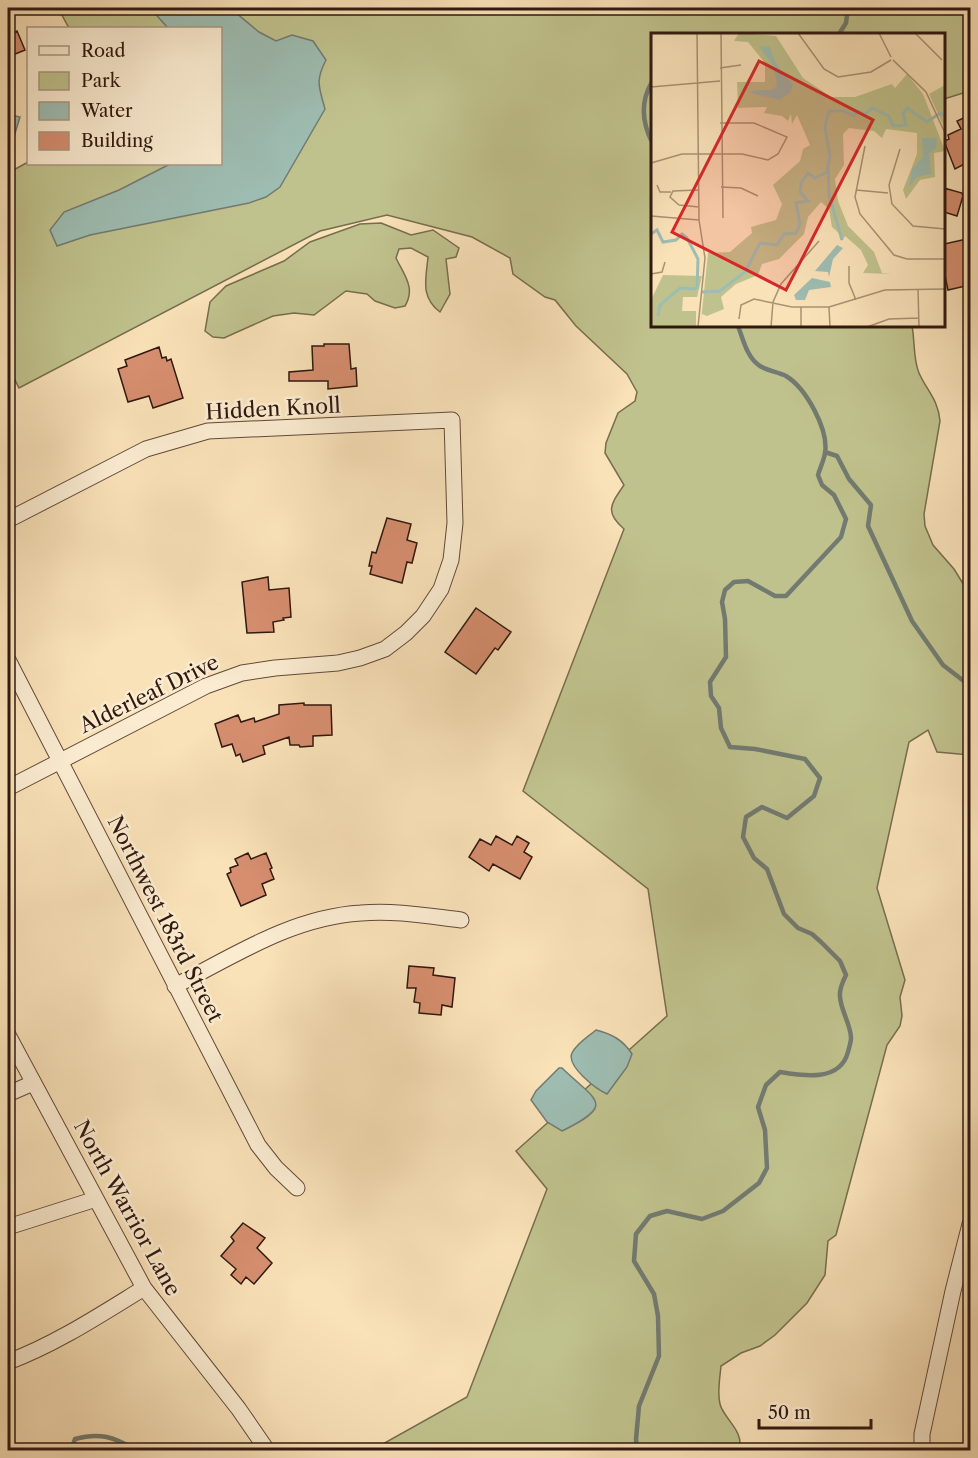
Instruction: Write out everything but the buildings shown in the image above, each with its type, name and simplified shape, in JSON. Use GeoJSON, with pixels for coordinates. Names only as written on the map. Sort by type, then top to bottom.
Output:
{"type":"FeatureCollection","features":[{"type":"Feature","properties":{"kind":"street","name":"Hidden Knoll"},"geometry":{"type":"LineString","coordinates":[[8,520],[146,449],[208,431],[452,420]]}},
{"type":"Feature","properties":{"kind":"street","name":"Alderleaf Drive"},"geometry":{"type":"LineString","coordinates":[[8,788],[206,686],[242,673],[338,663],[360,658],[385,649],[406,633],[423,616],[441,589],[452,560],[455,523],[452,420]]}},
{"type":"Feature","properties":{"kind":"street","name":"Northwest 183rd Street"},"geometry":{"type":"LineString","coordinates":[[8,660],[258,1145],[276,1168],[297,1188]]}},
{"type":"Feature","properties":{"kind":"street"},"geometry":{"type":"LineString","coordinates":[[176,986],[293,926],[319,919],[361,913],[403,913],[461,920]]}},
{"type":"Feature","properties":{"kind":"street","name":"North Warrior Lane"},"geometry":{"type":"LineString","coordinates":[[8,1035],[144,1288],[238,1408],[267,1450]]}},
{"type":"Feature","properties":{"kind":"street"},"geometry":{"type":"LineString","coordinates":[[8,1094],[33,1083]]}},
{"type":"Feature","properties":{"kind":"street"},"geometry":{"type":"LineString","coordinates":[[8,1227],[96,1199]]}},
{"type":"Feature","properties":{"kind":"street"},"geometry":{"type":"LineString","coordinates":[[922,1450],[922,1434],[970,1224]]}},
{"type":"Feature","properties":{"kind":"street"},"geometry":{"type":"LineString","coordinates":[[8,1362],[73,1332],[144,1288]]}},
{"type":"Feature","properties":{"kind":"green space"},"geometry":{"type":"Polygon","coordinates":[[[58,8],[970,8],[970,91],[945,99],[945,33],[651,33],[651,327],[912,327],[917,368],[935,401],[940,421],[924,514],[925,526],[933,545],[954,569],[970,595],[970,755],[937,752],[928,730],[909,742],[877,888],[905,980],[900,997],[902,1016],[900,1026],[887,1045],[836,1235],[828,1241],[825,1275],[807,1303],[775,1335],[760,1346],[741,1353],[721,1366],[719,1400],[739,1437],[739,1450],[372,1450],[467,1397],[547,1189],[516,1151],[667,1016],[648,889],[523,791],[624,529],[614,518],[612,508],[624,485],[605,453],[606,443],[618,413],[635,401],[637,392],[627,374],[576,326],[555,300],[545,297],[513,274],[510,258],[472,237],[387,215],[320,231],[19,388],[8,366],[8,173],[27,163],[27,165],[222,165],[222,27],[68,27],[58,8]]]}},
{"type":"Feature","properties":{"kind":"green space"},"geometry":{"type":"Polygon","coordinates":[[[381,223],[411,235],[433,230],[459,248],[456,257],[446,259],[450,294],[440,312],[429,300],[427,294],[428,257],[411,248],[399,249],[396,258],[409,287],[405,306],[395,308],[375,301],[367,294],[346,291],[314,315],[294,313],[273,316],[224,338],[213,337],[205,331],[210,302],[226,286],[284,261],[310,242],[360,224],[381,223]]]}},
{"type":"Feature","properties":{"kind":"water"},"geometry":{"type":"Polygon","coordinates":[[[150,8],[230,8],[259,32],[276,41],[292,35],[313,41],[326,60],[319,79],[325,109],[280,187],[266,197],[249,203],[90,235],[57,246],[50,230],[64,212],[119,190],[168,165],[222,165],[222,27],[167,27],[150,8]]]}},
{"type":"Feature","properties":{"kind":"water"},"geometry":{"type":"Polygon","coordinates":[[[11,115],[20,117],[12,143],[8,142],[8,125],[11,115]]]}},
{"type":"Feature","properties":{"kind":"water"},"geometry":{"type":"Polygon","coordinates":[[[596,1030],[617,1038],[632,1054],[627,1067],[607,1094],[583,1076],[571,1058],[577,1046],[596,1030]]]}},
{"type":"Feature","properties":{"kind":"water"},"geometry":{"type":"Polygon","coordinates":[[[559,1068],[562,1068],[584,1088],[595,1102],[595,1108],[590,1114],[562,1131],[547,1122],[531,1100],[536,1091],[559,1068]]]}},
{"type":"Feature","properties":{"kind":"waterway"},"geometry":{"type":"LineString","coordinates":[[840,33],[846,23],[848,8]]}},
{"type":"Feature","properties":{"kind":"waterway"},"geometry":{"type":"LineString","coordinates":[[651,84],[644,104],[644,120],[651,140]]}},
{"type":"Feature","properties":{"kind":"waterway"},"geometry":{"type":"LineString","coordinates":[[637,1450],[639,1406],[659,1356],[658,1316],[654,1294],[634,1261],[636,1234],[650,1216],[667,1211],[702,1219],[723,1211],[759,1183],[767,1168],[765,1130],[758,1107],[766,1085],[780,1072],[800,1075],[829,1073],[844,1062],[851,1040],[840,997],[846,975],[840,961],[812,934],[798,928],[784,914],[767,869],[754,858],[743,837],[746,817],[762,807],[787,818],[814,796],[820,778],[805,759],[755,749],[730,747],[721,728],[719,708],[711,696],[710,682],[726,657],[722,602],[725,590],[734,582],[748,581],[775,596],[786,596],[841,537],[846,519],[834,495],[822,485],[818,475],[825,444],[820,422],[814,410],[794,382],[756,363],[746,348],[738,327]]}},
{"type":"Feature","properties":{"kind":"waterway"},"geometry":{"type":"LineString","coordinates":[[825,452],[837,456],[849,479],[871,505],[868,526],[912,621],[943,665],[965,682],[970,690]]}},
{"type":"Feature","properties":{"kind":"waterway"},"geometry":{"type":"LineString","coordinates":[[71,1450],[75,1439],[92,1436],[114,1439],[136,1450]]}}]}
